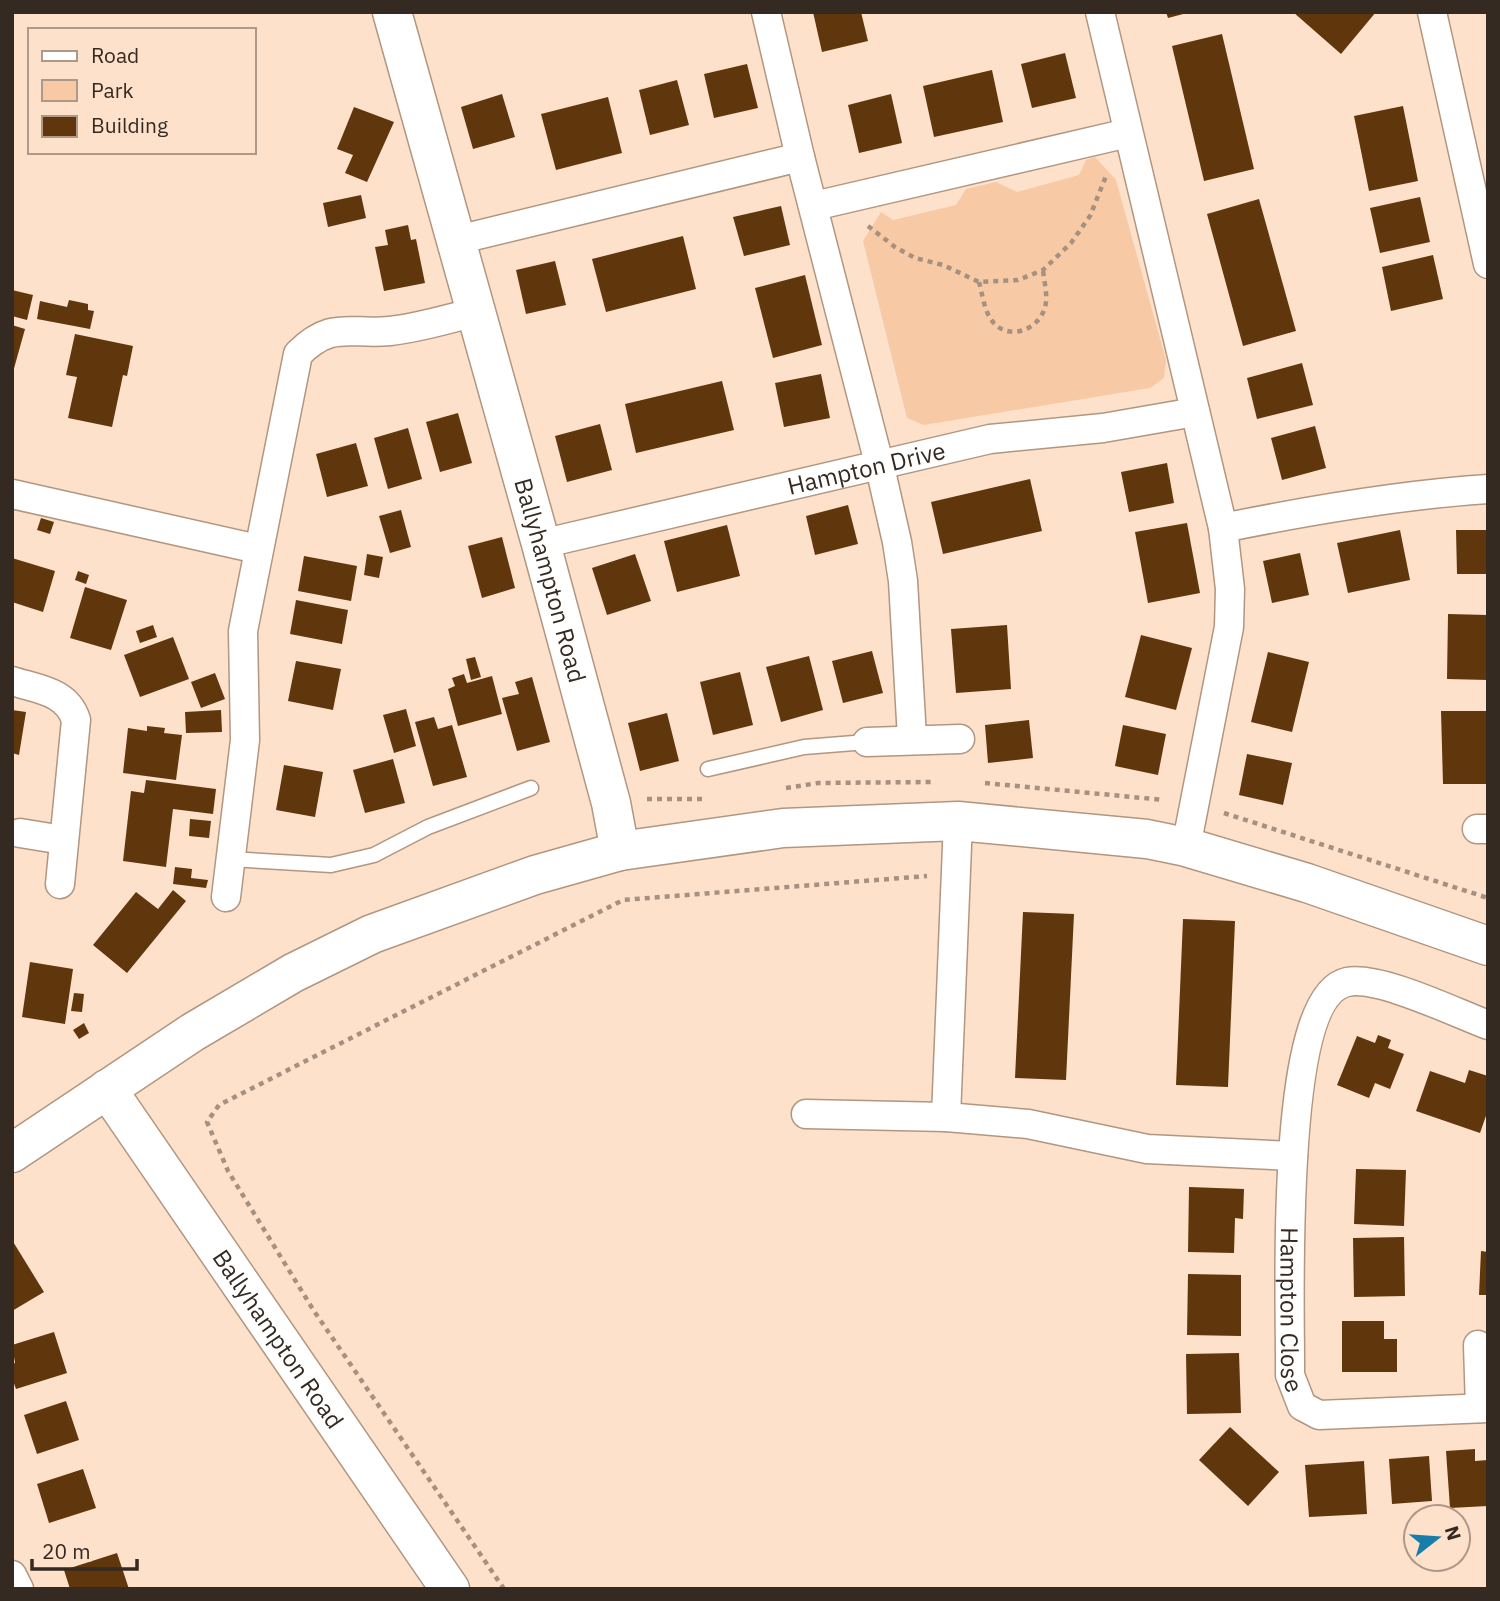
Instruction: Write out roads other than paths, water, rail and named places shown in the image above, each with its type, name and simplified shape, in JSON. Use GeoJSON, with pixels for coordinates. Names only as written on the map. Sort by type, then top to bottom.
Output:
{"type":"FeatureCollection","features":[{"type":"Feature","properties":{"kind":"street","name":"Ballyhampton Road"},"geometry":{"type":"LineString","coordinates":[[392,12],[541,544],[611,803],[620,851]]}},
{"type":"Feature","properties":{"kind":"street"},"geometry":{"type":"LineString","coordinates":[[766,12],[800,157],[821,204],[903,581],[912,738]]}},
{"type":"Feature","properties":{"kind":"street"},"geometry":{"type":"LineString","coordinates":[[1100,12],[1223,528],[1230,589],[1228,627],[1186,847]]}},
{"type":"Feature","properties":{"kind":"street"},"geometry":{"type":"LineString","coordinates":[[1432,12],[1488,264]]}},
{"type":"Feature","properties":{"kind":"street"},"geometry":{"type":"LineString","coordinates":[[821,204],[1130,143]]}},
{"type":"Feature","properties":{"kind":"street"},"geometry":{"type":"LineString","coordinates":[[457,240],[800,157]]}},
{"type":"Feature","properties":{"kind":"street"},"geometry":{"type":"LineString","coordinates":[[226,897],[245,740],[243,631],[298,354],[313,339],[331,331],[354,328],[386,331],[476,312]]}},
{"type":"Feature","properties":{"kind":"street","name":"Hampton Drive"},"geometry":{"type":"LineString","coordinates":[[541,544],[880,467],[990,439],[1103,428],[1195,412]]}},
{"type":"Feature","properties":{"kind":"street"},"geometry":{"type":"LineString","coordinates":[[1223,528],[1323,508],[1437,492],[1488,489]]}},
{"type":"Feature","properties":{"kind":"street"},"geometry":{"type":"LineString","coordinates":[[12,494],[258,549]]}},
{"type":"Feature","properties":{"kind":"street"},"geometry":{"type":"LineString","coordinates":[[12,681],[61,698],[71,708],[76,720],[60,884]]}},
{"type":"Feature","properties":{"kind":"street"},"geometry":{"type":"LineString","coordinates":[[867,742],[912,738],[960,739]]}},
{"type":"Feature","properties":{"kind":"street"},"geometry":{"type":"LineString","coordinates":[[946,1117],[958,821]]}},
{"type":"Feature","properties":{"kind":"street"},"geometry":{"type":"LineString","coordinates":[[12,1153],[193,1032],[293,973],[372,934],[535,875],[620,851],[783,828],[958,821],[1147,839],[1186,847],[1307,883],[1488,946]]}},
{"type":"Feature","properties":{"kind":"street"},"geometry":{"type":"LineString","coordinates":[[20,833],[63,840]]}},
{"type":"Feature","properties":{"kind":"street","name":"Hampton Close"},"geometry":{"type":"LineString","coordinates":[[1478,1345],[1484,1408],[1326,1416],[1311,1413],[1302,1406],[1290,1375],[1293,1156],[1302,1062],[1317,1014],[1334,988],[1356,981],[1384,985],[1488,1025]]}},
{"type":"Feature","properties":{"kind":"street","name":"Ballyhampton Road"},"geometry":{"type":"LineString","coordinates":[[107,1089],[450,1589]]}},
{"type":"Feature","properties":{"kind":"street"},"geometry":{"type":"LineString","coordinates":[[806,1114],[946,1117],[1048,1127],[1147,1149],[1293,1156]]}},
{"type":"Feature","properties":{"kind":"street"},"geometry":{"type":"LineString","coordinates":[[12,1575],[19,1589]]}},
{"type":"Feature","properties":{"kind":"lane"},"geometry":{"type":"LineString","coordinates":[[708,769],[804,747],[867,742]]}},
{"type":"Feature","properties":{"kind":"lane"},"geometry":{"type":"LineString","coordinates":[[230,859],[331,864],[374,855],[428,827],[531,788]]}}]}
